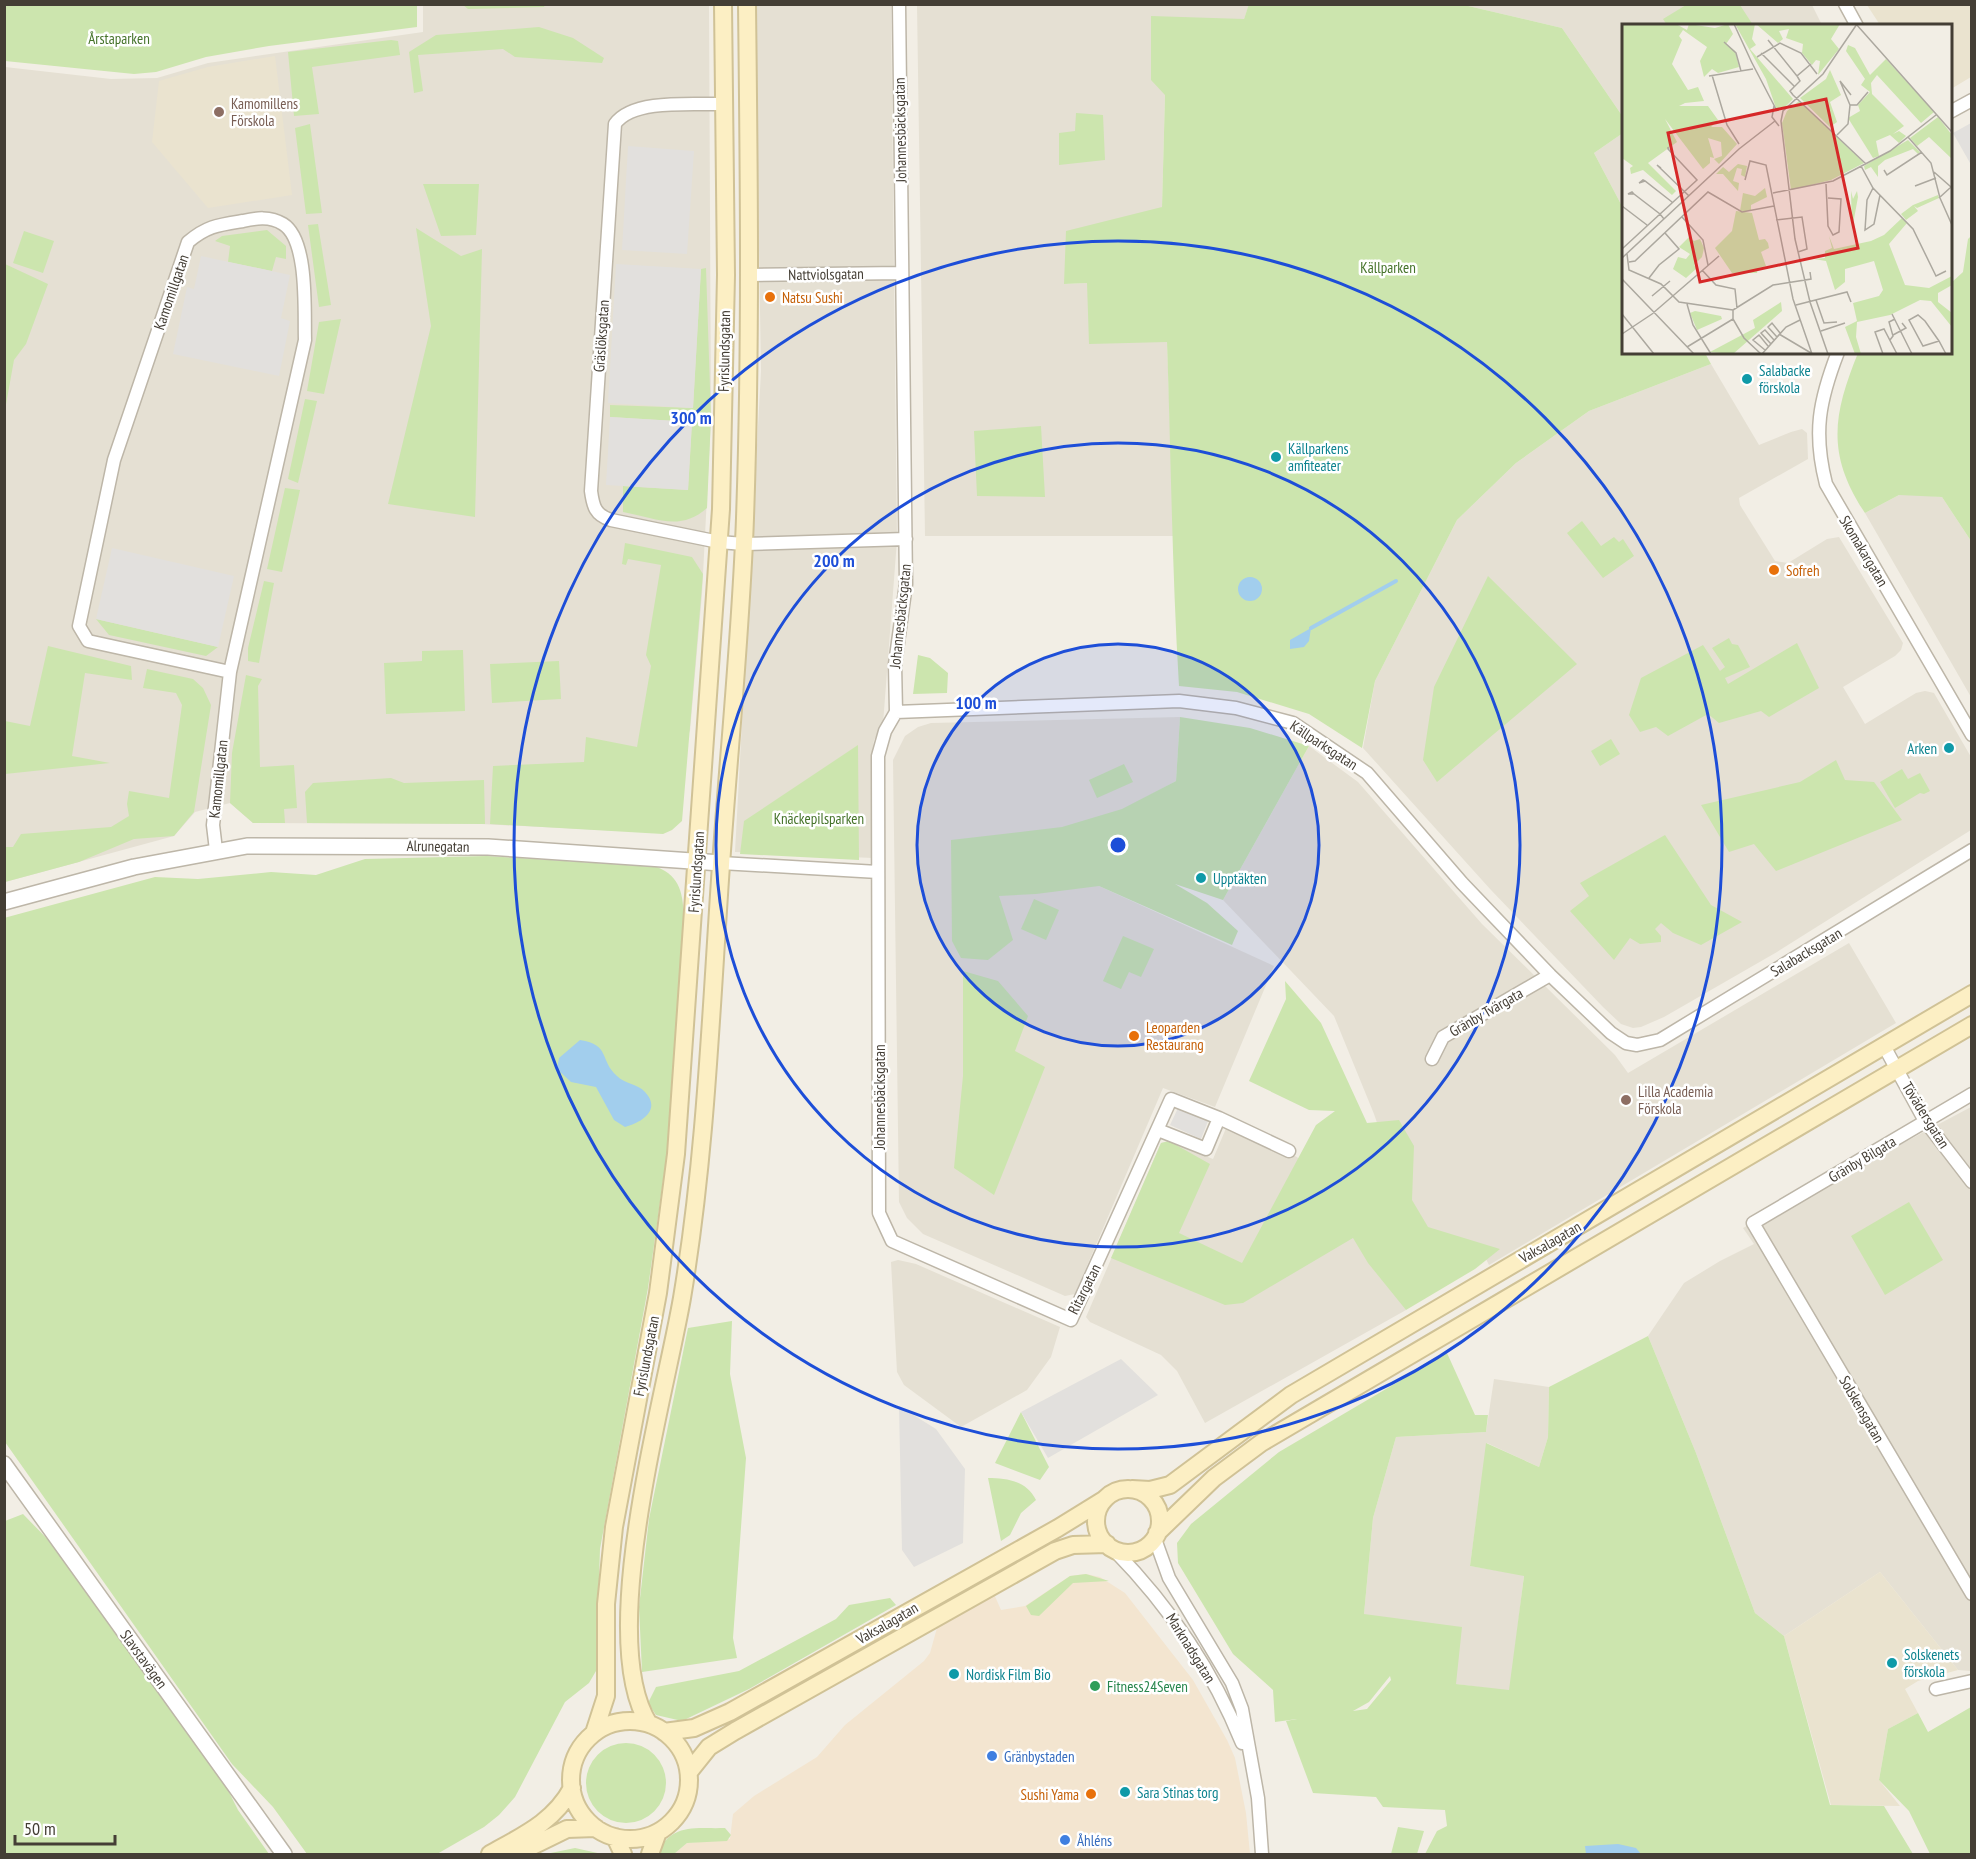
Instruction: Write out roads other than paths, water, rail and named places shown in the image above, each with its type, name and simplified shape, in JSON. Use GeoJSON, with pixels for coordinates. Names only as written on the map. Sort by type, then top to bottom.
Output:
{"type":"FeatureCollection","features":[{"type":"Feature","properties":{"kind":"main road","name":"Fyrislundsgatan"},"geometry":{"type":"LineString","coordinates":[[594,1733],[606,1696],[606,1604],[614,1527],[658,1293],[676,1158],[719,542],[726,274],[723,4]]}},
{"type":"Feature","properties":{"kind":"main road","name":"Fyrislundsgatan"},"geometry":{"type":"LineString","coordinates":[[656,1728],[639,1706],[630,1671],[632,1584],[637,1528],[682,1299],[702,1145],[744,544],[750,275],[747,4]]}},
{"type":"Feature","properties":{"kind":"main road","name":"Vaksalagatan"},"geometry":{"type":"LineString","coordinates":[[1132,1489],[1150,1490],[1170,1485],[1291,1395],[1971,994]]}},
{"type":"Feature","properties":{"kind":"main road","name":"Vaksalagatan"},"geometry":{"type":"LineString","coordinates":[[1156,1536],[1214,1478],[1261,1443],[1971,1025]]}},
{"type":"Feature","properties":{"kind":"main road"},"geometry":{"type":"LineString","coordinates":[[1132,1489],[1150,1497],[1156,1505],[1160,1524],[1156,1536],[1140,1550],[1124,1552],[1110,1547],[1098,1530],[1097,1514],[1105,1499],[1113,1492],[1132,1489]]}},
{"type":"Feature","properties":{"kind":"main road","name":"Vaksalagatan"},"geometry":{"type":"LineString","coordinates":[[656,1728],[694,1728],[720,1718],[1058,1528],[1105,1499]]}},
{"type":"Feature","properties":{"kind":"main road","name":"Vaksalagatan"},"geometry":{"type":"LineString","coordinates":[[689,1772],[709,1748],[735,1731],[1055,1551],[1073,1545],[1110,1547]]}},
{"type":"Feature","properties":{"kind":"main road"},"geometry":{"type":"LineString","coordinates":[[638,1722],[656,1728],[681,1749],[689,1772],[687,1795],[681,1809],[672,1822],[658,1832],[637,1839],[615,1837],[596,1828],[582,1814],[572,1788],[572,1769],[578,1752],[594,1733],[615,1723],[638,1722]]}},
{"type":"Feature","properties":{"kind":"main road"},"geometry":{"type":"LineString","coordinates":[[490,1854],[543,1824],[563,1804],[572,1788]]}},
{"type":"Feature","properties":{"kind":"main road"},"geometry":{"type":"LineString","coordinates":[[516,1854],[567,1829],[596,1828]]}},
{"type":"Feature","properties":{"kind":"main road"},"geometry":{"type":"LineString","coordinates":[[650,1854],[658,1832]]}},
{"type":"Feature","properties":{"kind":"main road"},"geometry":{"type":"LineString","coordinates":[[615,1837],[623,1854]]}},
{"type":"Feature","properties":{"kind":"street","name":"Johannesbäcksgatan"},"geometry":{"type":"LineString","coordinates":[[883,1222],[879,1213],[878,756],[885,731],[896,712],[894,672],[906,584],[899,4]]}},
{"type":"Feature","properties":{"kind":"street"},"geometry":{"type":"LineString","coordinates":[[1845,4],[1856,24]]}},
{"type":"Feature","properties":{"kind":"street"},"geometry":{"type":"LineString","coordinates":[[1952,111],[1971,100]]}},
{"type":"Feature","properties":{"kind":"street","name":"Gräslöksgatan"},"geometry":{"type":"LineString","coordinates":[[725,104],[639,107],[620,117],[615,124],[591,490],[596,511],[601,517],[719,542],[744,544],[906,539]]}},
{"type":"Feature","properties":{"kind":"street","name":"Kamomillgatan"},"geometry":{"type":"LineString","coordinates":[[216,850],[213,825],[230,672],[305,340],[304,292],[298,245],[284,224],[263,217],[204,228],[188,242],[114,460],[78,626],[88,641],[230,672]]}},
{"type":"Feature","properties":{"kind":"street","name":"Nattviolsgatan"},"geometry":{"type":"LineString","coordinates":[[750,275],[902,273]]}},
{"type":"Feature","properties":{"kind":"street","name":"Skomakargatan"},"geometry":{"type":"LineString","coordinates":[[1837,354],[1824,388],[1818,424],[1821,464],[1826,484],[1971,735]]}},
{"type":"Feature","properties":{"kind":"street","name":"Källparksgatan"},"geometry":{"type":"LineString","coordinates":[[896,712],[1179,701],[1236,708],[1293,723],[1367,773],[1462,883],[1550,975],[1616,1038],[1637,1046]]}},
{"type":"Feature","properties":{"kind":"street","name":"Alrunegatan"},"geometry":{"type":"LineString","coordinates":[[4,902],[134,867],[216,850],[303,845],[488,847],[878,872]]}},
{"type":"Feature","properties":{"kind":"street","name":"Salabacksgatan"},"geometry":{"type":"LineString","coordinates":[[1637,1046],[1660,1040],[1971,850]]}},
{"type":"Feature","properties":{"kind":"street","name":"Gränby Tvärgata"},"geometry":{"type":"LineString","coordinates":[[1432,1059],[1443,1037],[1550,975]]}},
{"type":"Feature","properties":{"kind":"street","name":"Tövädersgatan"},"geometry":{"type":"LineString","coordinates":[[1884,1046],[1925,1121],[1971,1182]]}},
{"type":"Feature","properties":{"kind":"street","name":"Gränby Bilgata"},"geometry":{"type":"LineString","coordinates":[[1753,1223],[1971,1094]]}},
{"type":"Feature","properties":{"kind":"street","name":"Ritargatan"},"geometry":{"type":"LineString","coordinates":[[883,1222],[892,1241],[1071,1320],[1171,1099],[1219,1118],[1289,1151]]}},
{"type":"Feature","properties":{"kind":"street"},"geometry":{"type":"LineString","coordinates":[[1158,1130],[1206,1149],[1219,1118]]}},
{"type":"Feature","properties":{"kind":"street","name":"Solskensgatan"},"geometry":{"type":"LineString","coordinates":[[1753,1223],[1971,1594]]}},
{"type":"Feature","properties":{"kind":"street","name":"Slavstavägen"},"geometry":{"type":"LineString","coordinates":[[4,1464],[284,1854]]}},
{"type":"Feature","properties":{"kind":"street","name":"Marknadsgatan"},"geometry":{"type":"LineString","coordinates":[[1156,1536],[1158,1554],[1176,1592],[1232,1683],[1242,1708],[1249,1758],[1258,1798],[1262,1854]]}},
{"type":"Feature","properties":{"kind":"street","name":"Marknadsgatan"},"geometry":{"type":"LineString","coordinates":[[1110,1547],[1154,1592],[1188,1641],[1233,1721],[1249,1758]]}},
{"type":"Feature","properties":{"kind":"street"},"geometry":{"type":"LineString","coordinates":[[1936,1689],[1971,1681]]}},
{"type":"Feature","properties":{"kind":"water"},"geometry":{"type":"Polygon","coordinates":[[[1250,577],[1255,578],[1261,584],[1261,594],[1255,600],[1250,601],[1245,600],[1239,594],[1238,589],[1239,584],[1245,578],[1250,577]]]}},
{"type":"Feature","properties":{"kind":"water"},"geometry":{"type":"Polygon","coordinates":[[[1311,628],[1309,641],[1304,647],[1290,649],[1290,640],[1311,628]]]}},
{"type":"Feature","properties":{"kind":"water"},"geometry":{"type":"Polygon","coordinates":[[[580,1040],[590,1042],[601,1049],[617,1076],[645,1092],[651,1104],[650,1110],[643,1119],[625,1127],[614,1120],[596,1087],[571,1082],[557,1069],[559,1058],[580,1040]]]}},
{"type":"Feature","properties":{"kind":"water"},"geometry":{"type":"Polygon","coordinates":[[[1618,1844],[1636,1848],[1641,1854],[1586,1854],[1585,1846],[1618,1844]]]}},
{"type":"Feature","properties":{"kind":"waterway"},"geometry":{"type":"LineString","coordinates":[[1311,628],[1396,581]]}},
{"type":"Feature","properties":{"kind":"place","name":"Kamomillens Förskola"},"geometry":{"type":"Point","coordinates":[219,112]}},
{"type":"Feature","properties":{"kind":"place","name":"Natsu Sushi"},"geometry":{"type":"Point","coordinates":[770,297]}},
{"type":"Feature","properties":{"kind":"place","name":"Salabacke förskola"},"geometry":{"type":"Point","coordinates":[1747,379]}},
{"type":"Feature","properties":{"kind":"place","name":"Källparkens amfiteater"},"geometry":{"type":"Point","coordinates":[1276,457]}},
{"type":"Feature","properties":{"kind":"place","name":"Sofreh"},"geometry":{"type":"Point","coordinates":[1774,570]}},
{"type":"Feature","properties":{"kind":"place","name":"Arken"},"geometry":{"type":"Point","coordinates":[1949,748]}},
{"type":"Feature","properties":{"kind":"place","name":"Upptäkten"},"geometry":{"type":"Point","coordinates":[1201,878]}},
{"type":"Feature","properties":{"kind":"place","name":"Leoparden Restaurang"},"geometry":{"type":"Point","coordinates":[1134,1036]}},
{"type":"Feature","properties":{"kind":"place","name":"Lilla Academia Förskola"},"geometry":{"type":"Point","coordinates":[1626,1100]}},
{"type":"Feature","properties":{"kind":"place","name":"Solskenets förskola"},"geometry":{"type":"Point","coordinates":[1892,1663]}},
{"type":"Feature","properties":{"kind":"place","name":"Nordisk Film Bio"},"geometry":{"type":"Point","coordinates":[954,1674]}},
{"type":"Feature","properties":{"kind":"place","name":"Fitness24Seven"},"geometry":{"type":"Point","coordinates":[1095,1686]}},
{"type":"Feature","properties":{"kind":"place","name":"Gränbystaden"},"geometry":{"type":"Point","coordinates":[992,1756]}},
{"type":"Feature","properties":{"kind":"place","name":"Sara Stinas torg"},"geometry":{"type":"Point","coordinates":[1125,1792]}},
{"type":"Feature","properties":{"kind":"place","name":"Sushi Yama"},"geometry":{"type":"Point","coordinates":[1091,1794]}},
{"type":"Feature","properties":{"kind":"place","name":"Åhléns"},"geometry":{"type":"Point","coordinates":[1065,1840]}},
{"type":"Feature","properties":{"kind":"park label","name":"Årstaparken"},"geometry":{"type":"Point","coordinates":[119,38]}},
{"type":"Feature","properties":{"kind":"park label","name":"Källparken"},"geometry":{"type":"Point","coordinates":[1388,267]}},
{"type":"Feature","properties":{"kind":"park label","name":"Knäckepilsparken"},"geometry":{"type":"Point","coordinates":[819,818]}}]}
